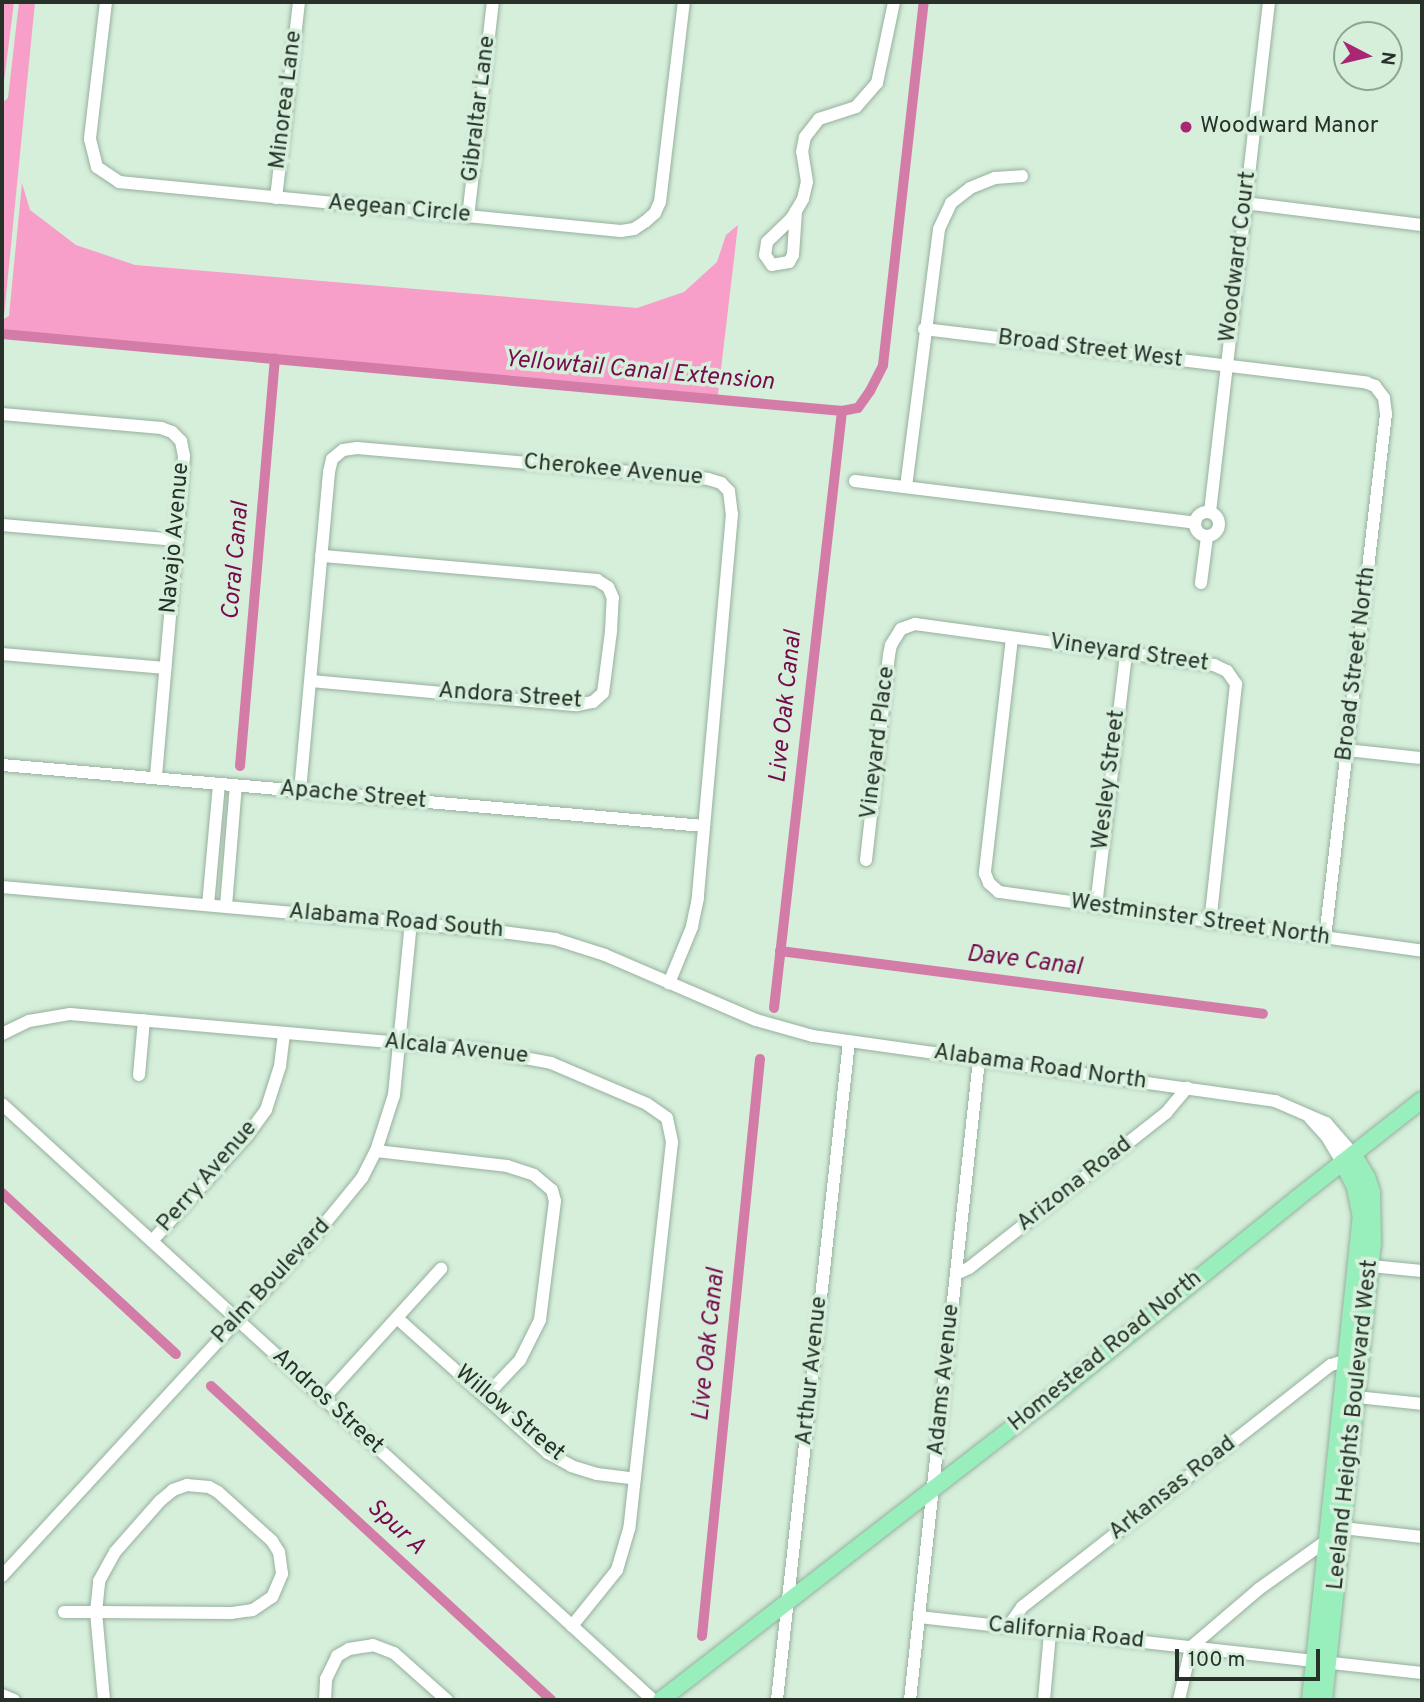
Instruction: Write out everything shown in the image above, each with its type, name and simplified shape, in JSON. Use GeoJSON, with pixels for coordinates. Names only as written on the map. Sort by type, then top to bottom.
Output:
{"type":"FeatureCollection","features":[{"type":"Feature","properties":{"kind":"main road","name":"Homestead Road North"},"geometry":{"type":"LineString","coordinates":[[661,1700],[1048,1400],[1422,1100]]}},
{"type":"Feature","properties":{"kind":"main road","name":"Leeland Heights Boulevard West"},"geometry":{"type":"LineString","coordinates":[[1310,1700],[1321,1662],[1342,1528],[1374,1232],[1367,1177],[1347,1158]]}},
{"type":"Feature","properties":{"kind":"main road","name":"Leeland Heights Boulevard West"},"geometry":{"type":"LineString","coordinates":[[1324,1700],[1321,1662],[1326,1541],[1361,1218],[1347,1158]]}},
{"type":"Feature","properties":{"kind":"street","name":"Aegean Circle"},"geometry":{"type":"LineString","coordinates":[[106,2],[90,139],[97,167],[119,182],[621,231],[634,229],[655,213],[662,190],[684,2]]}},
{"type":"Feature","properties":{"kind":"street","name":"Minorea Lane"},"geometry":{"type":"LineString","coordinates":[[276,198],[299,2]]}},
{"type":"Feature","properties":{"kind":"street","name":"Gibraltar Lane"},"geometry":{"type":"LineString","coordinates":[[468,216],[492,2]]}},
{"type":"Feature","properties":{"kind":"street"},"geometry":{"type":"LineString","coordinates":[[796,211],[807,183],[802,152],[805,137],[819,119],[856,107],[877,83],[894,2]]}},
{"type":"Feature","properties":{"kind":"street","name":"Woodward Court"},"geometry":{"type":"LineString","coordinates":[[1210,512],[1269,2]]}},
{"type":"Feature","properties":{"kind":"street"},"geometry":{"type":"LineString","coordinates":[[906,487],[935,248],[945,213],[970,188],[995,178],[1022,176]]}},
{"type":"Feature","properties":{"kind":"street"},"geometry":{"type":"LineString","coordinates":[[1245,203],[1422,225]]}},
{"type":"Feature","properties":{"kind":"street","name":"Broad Street West"},"geometry":{"type":"LineString","coordinates":[[925,330],[1367,383],[1379,391]]}},
{"type":"Feature","properties":{"kind":"street","name":"Broad Street North"},"geometry":{"type":"LineString","coordinates":[[1325,938],[1386,406],[1379,391]]}},
{"type":"Feature","properties":{"kind":"street","name":"Navajo Avenue"},"geometry":{"type":"LineString","coordinates":[[2,414],[162,428],[172,432],[181,441],[184,456],[156,778]]}},
{"type":"Feature","properties":{"kind":"street","name":"Cherokee Avenue"},"geometry":{"type":"LineString","coordinates":[[300,791],[329,472],[332,459],[343,450],[357,448],[721,482],[729,491],[732,514],[696,912],[669,983]]}},
{"type":"Feature","properties":{"kind":"street"},"geometry":{"type":"LineString","coordinates":[[855,481],[1195,523]]}},
{"type":"Feature","properties":{"kind":"street"},"geometry":{"type":"LineString","coordinates":[[1210,512],[1217,516],[1220,523],[1215,534],[1207,537],[1197,531],[1195,523],[1199,515],[1210,512]]}},
{"type":"Feature","properties":{"kind":"street"},"geometry":{"type":"LineString","coordinates":[[2,525],[176,540]]}},
{"type":"Feature","properties":{"kind":"street"},"geometry":{"type":"LineString","coordinates":[[1201,583],[1207,537]]}},
{"type":"Feature","properties":{"kind":"street","name":"Andora Street"},"geometry":{"type":"LineString","coordinates":[[311,681],[577,705],[593,702],[603,693],[611,631],[613,598],[608,587],[597,580],[321,556]]}},
{"type":"Feature","properties":{"kind":"street","name":"Vineyard Street"},"geometry":{"type":"LineString","coordinates":[[901,629],[915,624],[1214,665],[1227,671],[1236,684],[1210,923]]}},
{"type":"Feature","properties":{"kind":"street","name":"Vineyard Place"},"geometry":{"type":"LineString","coordinates":[[866,860],[889,655],[891,645],[901,629]]}},
{"type":"Feature","properties":{"kind":"street","name":"Westminster Street North"},"geometry":{"type":"LineString","coordinates":[[1012,638],[986,876],[999,892],[1422,951]]}},
{"type":"Feature","properties":{"kind":"street","name":"Wesley Street"},"geometry":{"type":"LineString","coordinates":[[1096,906],[1126,653]]}},
{"type":"Feature","properties":{"kind":"street"},"geometry":{"type":"LineString","coordinates":[[2,654],[164,668]]}},
{"type":"Feature","properties":{"kind":"street"},"geometry":{"type":"LineString","coordinates":[[1347,750],[1419,758]]}},
{"type":"Feature","properties":{"kind":"street","name":"Apache Street"},"geometry":{"type":"LineString","coordinates":[[2,765],[704,826]]}},
{"type":"Feature","properties":{"kind":"street"},"geometry":{"type":"LineString","coordinates":[[208,905],[219,784]]}},
{"type":"Feature","properties":{"kind":"street"},"geometry":{"type":"LineString","coordinates":[[226,906],[236,785]]}},
{"type":"Feature","properties":{"kind":"street","name":"Alabama Road South"},"geometry":{"type":"LineString","coordinates":[[2,887],[411,923],[555,939],[605,955],[774,1026]]}},
{"type":"Feature","properties":{"kind":"street","name":"Palm Boulevard"},"geometry":{"type":"LineString","coordinates":[[2,1576],[341,1206],[376,1151],[394,1095],[411,923]]}},
{"type":"Feature","properties":{"kind":"street","name":"Alcala Avenue"},"geometry":{"type":"LineString","coordinates":[[2,1034],[15,1026],[57,1014],[483,1050],[540,1060],[646,1104],[667,1118],[672,1142],[635,1479],[622,1560],[598,1597],[572,1626]]}},
{"type":"Feature","properties":{"kind":"street"},"geometry":{"type":"LineString","coordinates":[[139,1075],[144,1020]]}},
{"type":"Feature","properties":{"kind":"street","name":"Alabama Road North"},"geometry":{"type":"LineString","coordinates":[[774,1026],[849,1042],[1270,1100],[1305,1112],[1347,1158]]}},
{"type":"Feature","properties":{"kind":"street","name":"Perry Avenue"},"geometry":{"type":"LineString","coordinates":[[152,1241],[247,1136],[266,1110],[278,1077],[284,1033]]}},
{"type":"Feature","properties":{"kind":"street","name":"Arthur Avenue"},"geometry":{"type":"LineString","coordinates":[[777,1700],[849,1042]]}},
{"type":"Feature","properties":{"kind":"street","name":"Adams Avenue"},"geometry":{"type":"LineString","coordinates":[[910,1700],[979,1060]]}},
{"type":"Feature","properties":{"kind":"street","name":"Arizona Road"},"geometry":{"type":"LineString","coordinates":[[956,1274],[969,1268],[1139,1135],[1166,1113],[1187,1088]]}},
{"type":"Feature","properties":{"kind":"street","name":"Andros Street"},"geometry":{"type":"LineString","coordinates":[[2,1104],[653,1700]]}},
{"type":"Feature","properties":{"kind":"street"},"geometry":{"type":"LineString","coordinates":[[376,1151],[507,1166],[534,1175],[552,1190],[555,1201],[540,1320],[520,1360],[485,1397]]}},
{"type":"Feature","properties":{"kind":"street"},"geometry":{"type":"LineString","coordinates":[[1371,1266],[1422,1271]]}},
{"type":"Feature","properties":{"kind":"street"},"geometry":{"type":"LineString","coordinates":[[323,1399],[441,1269]]}},
{"type":"Feature","properties":{"kind":"street","name":"Willow Street"},"geometry":{"type":"LineString","coordinates":[[397,1318],[561,1461],[597,1474],[635,1479]]}},
{"type":"Feature","properties":{"kind":"street","name":"Arkansas Road"},"geometry":{"type":"LineString","coordinates":[[1008,1628],[1022,1607],[1331,1365],[1347,1360]]}},
{"type":"Feature","properties":{"kind":"street"},"geometry":{"type":"LineString","coordinates":[[1357,1397],[1422,1404]]}},
{"type":"Feature","properties":{"kind":"street"},"geometry":{"type":"LineString","coordinates":[[64,1612],[96,1612],[232,1613],[253,1610],[264,1605],[279,1584],[279,1552],[265,1534],[218,1492],[209,1487],[187,1485],[173,1490],[114,1552],[99,1581],[96,1612],[104,1700]]}},
{"type":"Feature","properties":{"kind":"street"},"geometry":{"type":"LineString","coordinates":[[1342,1528],[1422,1537]]}},
{"type":"Feature","properties":{"kind":"street"},"geometry":{"type":"LineString","coordinates":[[1180,1700],[1191,1647],[1259,1589],[1326,1541]]}},
{"type":"Feature","properties":{"kind":"street","name":"California Road"},"geometry":{"type":"LineString","coordinates":[[919,1617],[1422,1673]]}},
{"type":"Feature","properties":{"kind":"street"},"geometry":{"type":"LineString","coordinates":[[1044,1700],[1050,1633]]}},
{"type":"Feature","properties":{"kind":"street"},"geometry":{"type":"LineString","coordinates":[[325,1700],[326,1679],[337,1656],[349,1649],[373,1645],[394,1653],[447,1700]]}},
{"type":"Feature","properties":{"kind":"street"},"geometry":{"type":"LineString","coordinates":[[2,1695],[14,1700]]}},
{"type":"Feature","properties":{"kind":"shaded area"},"geometry":{"type":"Polygon","coordinates":[[[2,2],[14,2],[2,97],[2,2]]]}},
{"type":"Feature","properties":{"kind":"shaded area"},"geometry":{"type":"Polygon","coordinates":[[[19,2],[35,2],[4,316],[2,103],[8,98],[19,2]]]}},
{"type":"Feature","properties":{"kind":"shaded area"},"geometry":{"type":"Polygon","coordinates":[[[22,183],[30,210],[76,245],[135,265],[637,308],[684,292],[717,262],[726,235],[738,225],[717,403],[2,337],[2,320],[9,316],[22,183]]]}},
{"type":"Feature","properties":{"kind":"waterway","name":"Yellowtail Canal Extension"},"geometry":{"type":"LineString","coordinates":[[2,334],[842,411],[858,408],[883,365],[924,2]]}},
{"type":"Feature","properties":{"kind":"waterway","name":"Coral Canal"},"geometry":{"type":"LineString","coordinates":[[240,766],[275,359]]}},
{"type":"Feature","properties":{"kind":"waterway","name":"Live Oak Canal"},"geometry":{"type":"LineString","coordinates":[[774,1008],[842,411]]}},
{"type":"Feature","properties":{"kind":"waterway","name":"Dave Canal"},"geometry":{"type":"LineString","coordinates":[[780,951],[1263,1014]]}},
{"type":"Feature","properties":{"kind":"waterway","name":"Live Oak Canal"},"geometry":{"type":"LineString","coordinates":[[702,1636],[760,1059]]}},
{"type":"Feature","properties":{"kind":"waterway","name":"Spur A"},"geometry":{"type":"LineString","coordinates":[[2,1193],[176,1354]]}},
{"type":"Feature","properties":{"kind":"waterway","name":"Spur A"},"geometry":{"type":"LineString","coordinates":[[211,1386],[551,1700]]}},
{"type":"Feature","properties":{"kind":"place","name":"Woodward Manor"},"geometry":{"type":"Point","coordinates":[1186,127]}}]}
